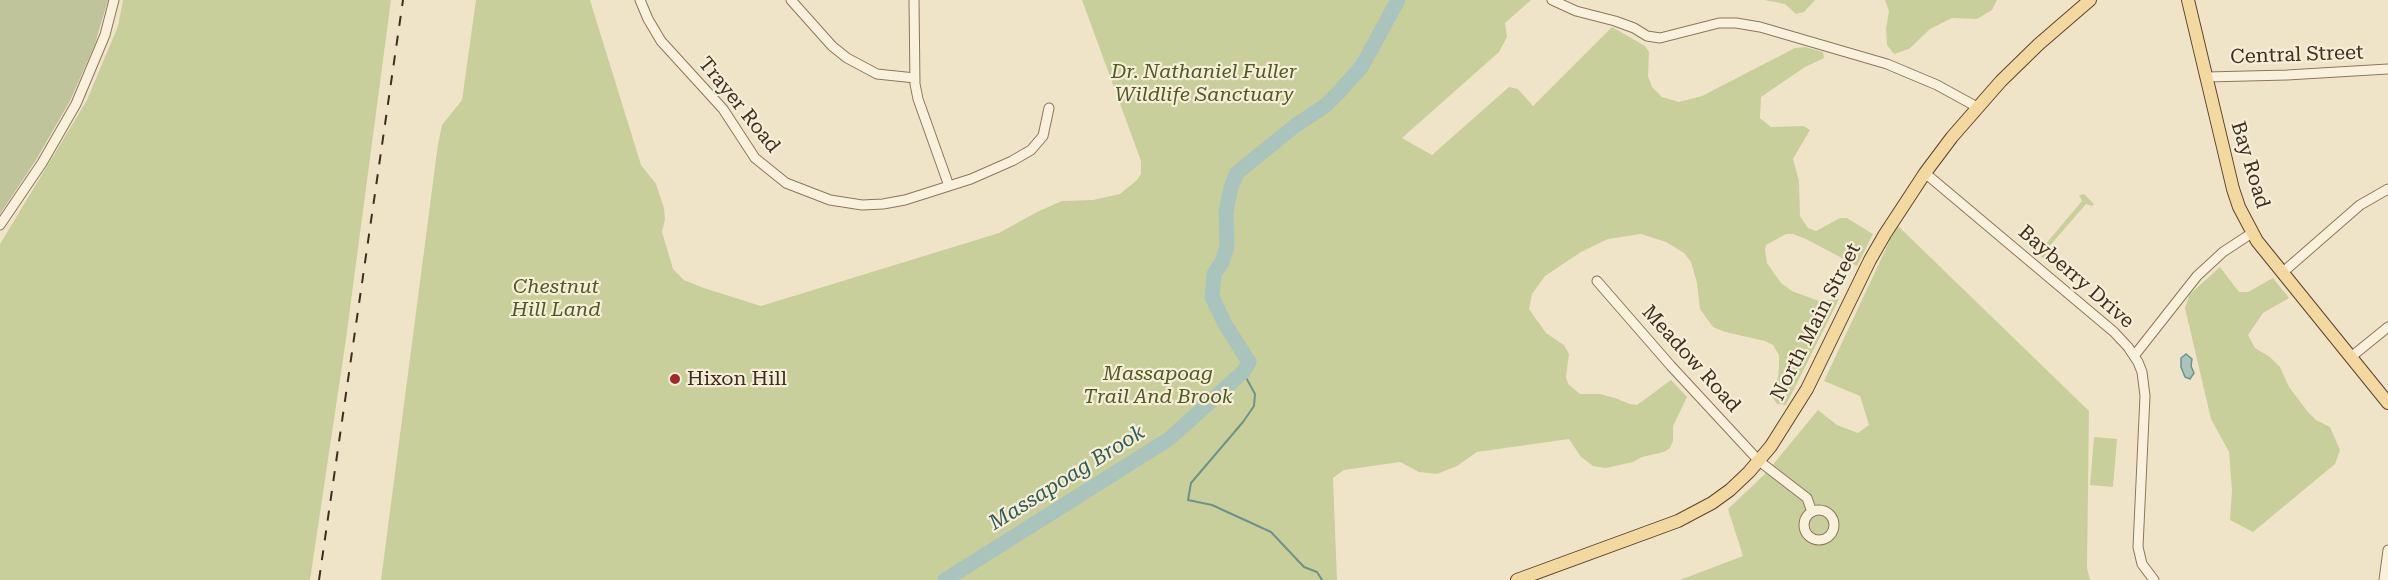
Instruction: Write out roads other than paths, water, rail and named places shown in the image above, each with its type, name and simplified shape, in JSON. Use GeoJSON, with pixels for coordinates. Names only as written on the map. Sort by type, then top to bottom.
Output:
{"type":"FeatureCollection","features":[{"type":"Feature","properties":{"kind":"main road","name":"North Main Street"},"geometry":{"type":"LineString","coordinates":[[1517,580],[1660,529],[1686,517],[1730,490],[1759,461],[1807,389],[1884,234],[1925,173],[1977,107],[2020,62],[2090,0]]}},
{"type":"Feature","properties":{"kind":"main road","name":"Bay Road"},"geometry":{"type":"LineString","coordinates":[[2188,0],[2233,189],[2252,233],[2388,403]]}},
{"type":"Feature","properties":{"kind":"street"},"geometry":{"type":"LineString","coordinates":[[0,225],[42,163],[76,104],[105,35],[114,0]]}},
{"type":"Feature","properties":{"kind":"street","name":"Trayer Road"},"geometry":{"type":"LineString","coordinates":[[640,0],[661,40],[723,109],[755,158],[786,183],[830,200],[862,205],[905,200],[1012,162],[1031,150],[1043,136],[1049,108]]}},
{"type":"Feature","properties":{"kind":"street"},"geometry":{"type":"LineString","coordinates":[[791,0],[832,46],[847,58],[877,74],[915,78]]}},
{"type":"Feature","properties":{"kind":"street"},"geometry":{"type":"LineString","coordinates":[[914,0],[915,78],[918,99],[949,186]]}},
{"type":"Feature","properties":{"kind":"street"},"geometry":{"type":"LineString","coordinates":[[1552,0],[1572,10],[1615,21],[1647,36],[1660,39],[1719,23],[1760,27],[1887,64],[1937,85],[1977,107]]}},
{"type":"Feature","properties":{"kind":"street","name":"Central Street"},"geometry":{"type":"LineString","coordinates":[[2207,76],[2298,75],[2388,69]]}},
{"type":"Feature","properties":{"kind":"street","name":"Bayberry Drive"},"geometry":{"type":"LineString","coordinates":[[1925,173],[2114,332],[2134,356],[2142,372],[2145,396],[2138,547],[2142,564],[2154,580]]}},
{"type":"Feature","properties":{"kind":"street"},"geometry":{"type":"LineString","coordinates":[[2282,273],[2360,205],[2388,189]]}},
{"type":"Feature","properties":{"kind":"street"},"geometry":{"type":"LineString","coordinates":[[2134,356],[2197,276],[2223,252],[2252,233]]}},
{"type":"Feature","properties":{"kind":"street","name":"Meadow Road"},"geometry":{"type":"LineString","coordinates":[[1597,281],[1671,366],[1759,461],[1807,498],[1812,512]]}},
{"type":"Feature","properties":{"kind":"street"},"geometry":{"type":"LineString","coordinates":[[2351,357],[2388,327]]}},
{"type":"Feature","properties":{"kind":"street"},"geometry":{"type":"LineString","coordinates":[[2384,580],[2388,550]]}},
{"type":"Feature","properties":{"kind":"water"},"geometry":{"type":"Polygon","coordinates":[[[2186,354],[2192,359],[2191,366],[2194,373],[2190,379],[2185,377],[2181,367],[2181,358],[2186,354]]]}},
{"type":"Feature","properties":{"kind":"waterway","name":"Massapoag Brook"},"geometry":{"type":"LineString","coordinates":[[945,580],[1169,439],[1243,372],[1249,362],[1225,324],[1212,297],[1214,274],[1222,262],[1227,246],[1226,212],[1231,187],[1237,173],[1296,125],[1325,106],[1340,91],[1362,66],[1398,0]]}},
{"type":"Feature","properties":{"kind":"waterway"},"geometry":{"type":"LineString","coordinates":[[1243,372],[1255,394],[1254,406],[1191,483],[1188,500],[1212,505],[1271,532],[1304,567],[1317,572],[1322,580]]}},
{"type":"Feature","properties":{"kind":"railway"},"geometry":{"type":"LineString","coordinates":[[319,580],[403,0]]}},
{"type":"Feature","properties":{"kind":"place","name":"Hixon Hill"},"geometry":{"type":"Point","coordinates":[675,379]}},
{"type":"Feature","properties":{"kind":"park label","name":"Dr. Nathaniel Fuller Wildlife Sanctuary"},"geometry":{"type":"Point","coordinates":[1204,84]}},
{"type":"Feature","properties":{"kind":"park label","name":"Chestnut Hill Land"},"geometry":{"type":"Point","coordinates":[556,298]}},
{"type":"Feature","properties":{"kind":"park label","name":"Massapoag Trail And Brook"},"geometry":{"type":"Point","coordinates":[1158,386]}}]}
